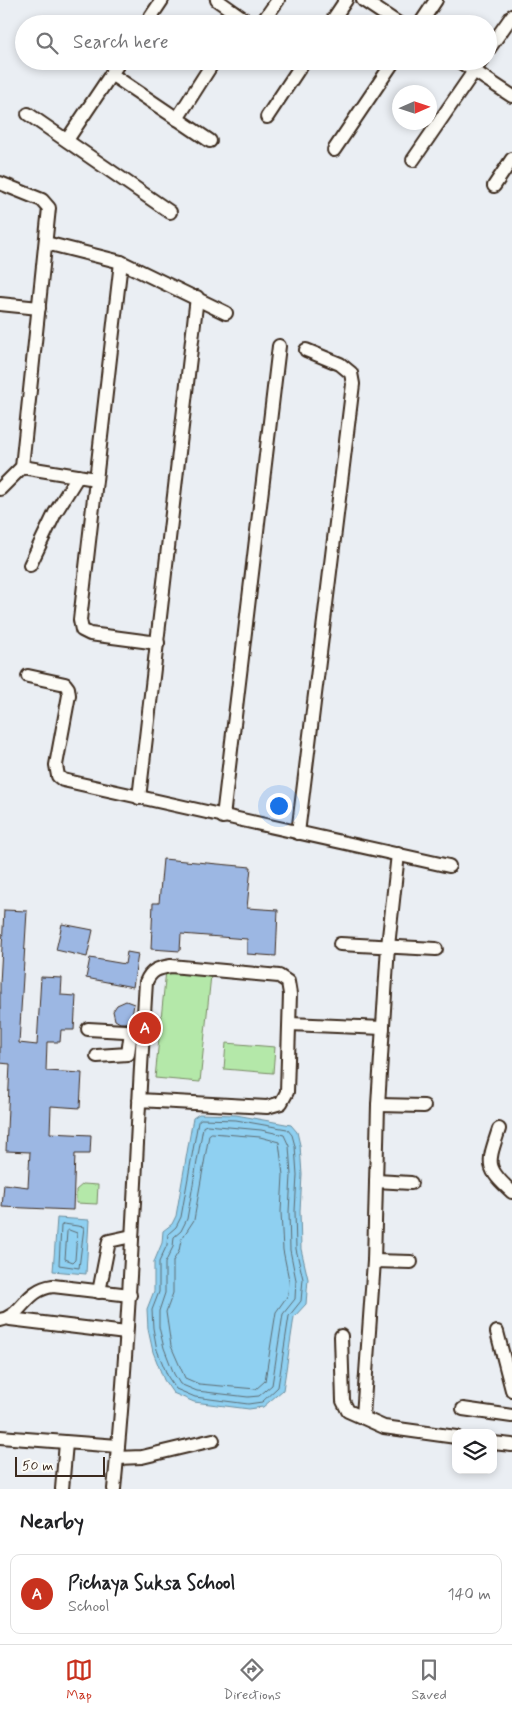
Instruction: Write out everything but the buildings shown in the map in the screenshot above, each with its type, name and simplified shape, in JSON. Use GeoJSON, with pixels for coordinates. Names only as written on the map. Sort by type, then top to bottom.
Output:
{"type":"FeatureCollection","features":[{"type":"Feature","properties":{"kind":"street"},"geometry":{"type":"LineString","coordinates":[[152,15],[162,0]]}},
{"type":"Feature","properties":{"kind":"street"},"geometry":{"type":"LineString","coordinates":[[217,0],[235,15]]}},
{"type":"Feature","properties":{"kind":"street"},"geometry":{"type":"LineString","coordinates":[[336,15],[346,0]]}},
{"type":"Feature","properties":{"kind":"street"},"geometry":{"type":"LineString","coordinates":[[362,0],[385,15]]}},
{"type":"Feature","properties":{"kind":"street"},"geometry":{"type":"LineString","coordinates":[[426,15],[436,0]]}},
{"type":"Feature","properties":{"kind":"street"},"geometry":{"type":"LineString","coordinates":[[266,15],[273,2]]}},
{"type":"Feature","properties":{"kind":"street"},"geometry":{"type":"LineString","coordinates":[[497,37],[512,16]]}},
{"type":"Feature","properties":{"kind":"street"},"geometry":{"type":"LineString","coordinates":[[67,140],[114,70]]}},
{"type":"Feature","properties":{"kind":"street"},"geometry":{"type":"LineString","coordinates":[[176,119],[208,70]]}},
{"type":"Feature","properties":{"kind":"street"},"geometry":{"type":"LineString","coordinates":[[267,117],[298,70]]}},
{"type":"Feature","properties":{"kind":"street"},"geometry":{"type":"LineString","coordinates":[[334,150],[388,70]]}},
{"type":"Feature","properties":{"kind":"street"},"geometry":{"type":"LineString","coordinates":[[413,160],[475,70]]}},
{"type":"Feature","properties":{"kind":"street"},"geometry":{"type":"LineString","coordinates":[[483,70],[512,96]]}},
{"type":"Feature","properties":{"kind":"street"},"geometry":{"type":"LineString","coordinates":[[111,74],[210,141]]}},
{"type":"Feature","properties":{"kind":"street"},"geometry":{"type":"LineString","coordinates":[[28,114],[170,212]]}},
{"type":"Feature","properties":{"kind":"street"},"geometry":{"type":"LineString","coordinates":[[494,186],[512,159]]}},
{"type":"Feature","properties":{"kind":"street"},"geometry":{"type":"LineString","coordinates":[[0,183],[46,203],[49,208],[22,467],[0,489]]}},
{"type":"Feature","properties":{"kind":"street"},"geometry":{"type":"LineString","coordinates":[[46,243],[121,262],[197,297],[226,313]]}},
{"type":"Feature","properties":{"kind":"street"},"geometry":{"type":"LineString","coordinates":[[121,262],[80,620],[82,630],[90,634],[158,643]]}},
{"type":"Feature","properties":{"kind":"street"},"geometry":{"type":"LineString","coordinates":[[139,798],[197,297]]}},
{"type":"Feature","properties":{"kind":"street"},"geometry":{"type":"LineString","coordinates":[[0,304],[39,308]]}},
{"type":"Feature","properties":{"kind":"street"},"geometry":{"type":"LineString","coordinates":[[223,817],[279,346]]}},
{"type":"Feature","properties":{"kind":"street"},"geometry":{"type":"LineString","coordinates":[[298,833],[353,384],[351,373],[340,364],[306,350]]}},
{"type":"Feature","properties":{"kind":"street"},"geometry":{"type":"LineString","coordinates":[[22,467],[96,479]]}},
{"type":"Feature","properties":{"kind":"street"},"geometry":{"type":"LineString","coordinates":[[30,565],[55,513],[78,476]]}},
{"type":"Feature","properties":{"kind":"street"},"geometry":{"type":"LineString","coordinates":[[28,676],[65,684],[68,688],[69,695],[56,765],[58,776],[63,780],[449,866]]}},
{"type":"Feature","properties":{"kind":"street"},"geometry":{"type":"LineString","coordinates":[[363,1416],[374,1261],[378,1105],[388,946],[398,854]]}},
{"type":"Feature","properties":{"kind":"street"},"geometry":{"type":"LineString","coordinates":[[340,944],[436,948]]}},
{"type":"Feature","properties":{"kind":"street"},"geometry":{"type":"LineString","coordinates":[[114,1489],[130,1296],[139,1100],[137,1032],[146,982],[150,972],[171,966],[279,976],[288,982],[290,1024],[287,1092],[281,1103],[267,1108],[139,1100]]}},
{"type":"Feature","properties":{"kind":"street"},"geometry":{"type":"LineString","coordinates":[[290,1024],[383,1028]]}},
{"type":"Feature","properties":{"kind":"street"},"geometry":{"type":"LineString","coordinates":[[88,1029],[137,1032]]}},
{"type":"Feature","properties":{"kind":"street"},"geometry":{"type":"LineString","coordinates":[[97,1056],[128,1054],[137,1032]]}},
{"type":"Feature","properties":{"kind":"street"},"geometry":{"type":"LineString","coordinates":[[378,1105],[424,1106]]}},
{"type":"Feature","properties":{"kind":"street"},"geometry":{"type":"LineString","coordinates":[[499,1129],[490,1155],[491,1168],[498,1180],[512,1192]]}},
{"type":"Feature","properties":{"kind":"street"},"geometry":{"type":"LineString","coordinates":[[376,1181],[411,1183]]}},
{"type":"Feature","properties":{"kind":"street"},"geometry":{"type":"LineString","coordinates":[[99,1292],[110,1241],[132,1236]]}},
{"type":"Feature","properties":{"kind":"street"},"geometry":{"type":"LineString","coordinates":[[374,1261],[411,1262]]}},
{"type":"Feature","properties":{"kind":"street"},"geometry":{"type":"LineString","coordinates":[[5,1320],[33,1292],[43,1287],[53,1286],[130,1296]]}},
{"type":"Feature","properties":{"kind":"street"},"geometry":{"type":"LineString","coordinates":[[5,1320],[126,1332]]}},
{"type":"Feature","properties":{"kind":"street"},"geometry":{"type":"LineString","coordinates":[[497,1332],[512,1390]]}},
{"type":"Feature","properties":{"kind":"street"},"geometry":{"type":"LineString","coordinates":[[341,1336],[343,1401],[348,1411],[363,1416],[384,1427],[452,1436]]}},
{"type":"Feature","properties":{"kind":"street"},"geometry":{"type":"LineString","coordinates":[[463,1409],[512,1416]]}},
{"type":"Feature","properties":{"kind":"street"},"geometry":{"type":"LineString","coordinates":[[0,1437],[66,1443],[142,1457],[213,1440]]}},
{"type":"Feature","properties":{"kind":"street"},"geometry":{"type":"LineString","coordinates":[[62,1489],[66,1443]]}},
{"type":"Feature","properties":{"kind":"street"},"geometry":{"type":"LineString","coordinates":[[497,1443],[512,1445]]}},
{"type":"Feature","properties":{"kind":"green space"},"geometry":{"type":"Polygon","coordinates":[[[166,970],[211,975],[200,1082],[155,1078],[166,970]]]}},
{"type":"Feature","properties":{"kind":"green space"},"geometry":{"type":"Polygon","coordinates":[[[226,1043],[275,1047],[273,1073],[224,1069],[226,1043]]]}},
{"type":"Feature","properties":{"kind":"green space"},"geometry":{"type":"Polygon","coordinates":[[[83,1184],[98,1185],[97,1204],[76,1203],[76,1190],[83,1184]]]}},
{"type":"Feature","properties":{"kind":"water"},"geometry":{"type":"Polygon","coordinates":[[[199,1114],[236,1115],[291,1125],[297,1132],[300,1145],[302,1175],[300,1211],[301,1249],[308,1279],[306,1304],[294,1317],[283,1390],[263,1407],[249,1409],[194,1402],[173,1393],[164,1380],[153,1352],[148,1329],[147,1309],[154,1291],[154,1262],[162,1243],[163,1231],[172,1224],[176,1216],[193,1118],[199,1114]]]}},
{"type":"Feature","properties":{"kind":"water"},"geometry":{"type":"Polygon","coordinates":[[[57,1218],[89,1220],[86,1274],[53,1271],[57,1218]]]}},
{"type":"Feature","properties":{"kind":"place","name":"Pichaya Suksa School"},"geometry":{"type":"Point","coordinates":[145,1028]}}]}
